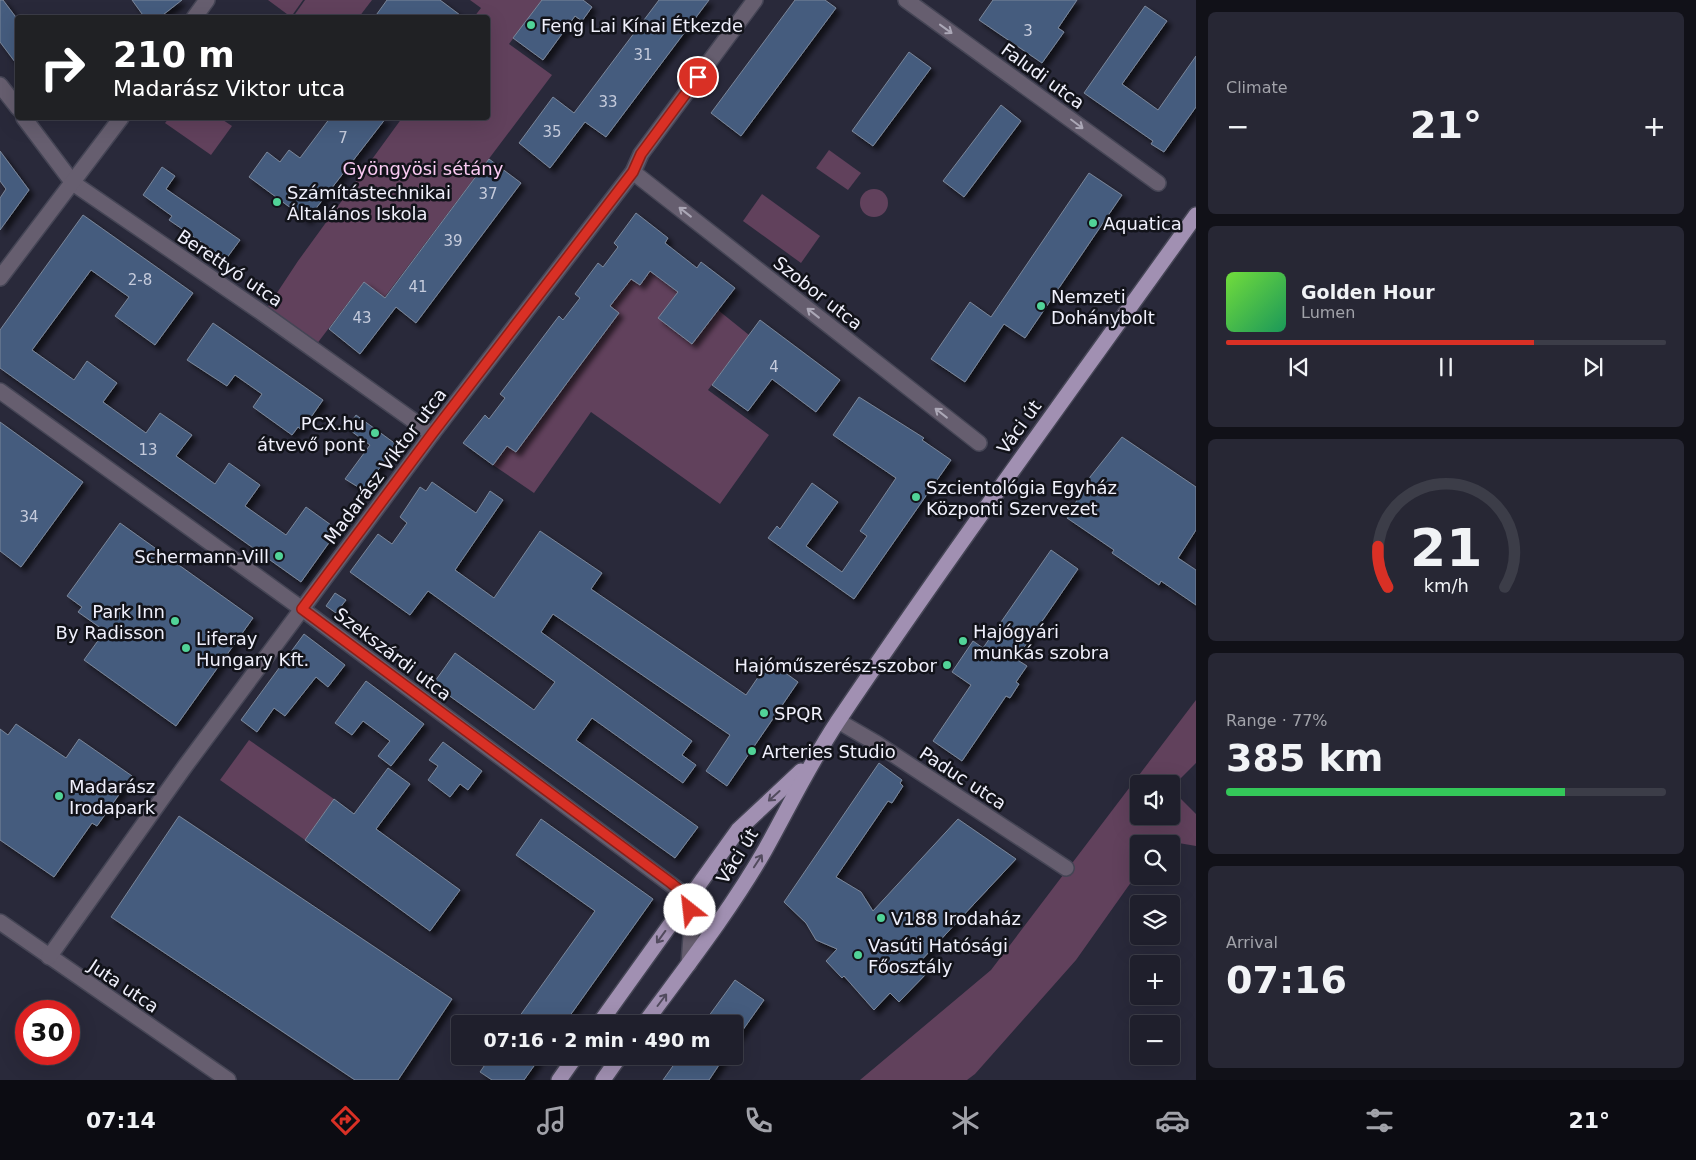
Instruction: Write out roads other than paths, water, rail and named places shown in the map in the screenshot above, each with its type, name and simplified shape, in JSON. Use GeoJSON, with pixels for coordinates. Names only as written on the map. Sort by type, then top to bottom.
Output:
{"type":"FeatureCollection","features":[{"type":"Feature","properties":{"kind":"main road","name":"Váci út"},"geometry":{"type":"LineString","coordinates":[[651,1015],[689,964],[764,851],[810,763],[838,721],[969,530],[1196,215]]}},
{"type":"Feature","properties":{"kind":"main road","name":"Váci út"},"geometry":{"type":"LineString","coordinates":[[605,1015],[738,830],[810,763]]}},
{"type":"Feature","properties":{"kind":"main road"},"geometry":{"type":"LineString","coordinates":[[559,1080],[570,1065]]}},
{"type":"Feature","properties":{"kind":"main road"},"geometry":{"type":"LineString","coordinates":[[603,1080],[614,1065]]}},
{"type":"Feature","properties":{"kind":"street"},"geometry":{"type":"LineString","coordinates":[[196,15],[207,0]]}},
{"type":"Feature","properties":{"kind":"street","name":"Madarász Viktor utca"},"geometry":{"type":"LineString","coordinates":[[50,957],[186,766],[302,609],[432,434],[633,172],[641,154],[755,0]]}},
{"type":"Feature","properties":{"kind":"street","name":"Faludi utca"},"geometry":{"type":"LineString","coordinates":[[906,0],[1158,183]]}},
{"type":"Feature","properties":{"kind":"street"},"geometry":{"type":"LineString","coordinates":[[0,85],[15,104]]}},
{"type":"Feature","properties":{"kind":"street","name":"Berettyó utca"},"geometry":{"type":"LineString","coordinates":[[26,120],[73,183],[258,310],[432,434]]}},
{"type":"Feature","properties":{"kind":"street"},"geometry":{"type":"LineString","coordinates":[[0,278],[120,120]]}},
{"type":"Feature","properties":{"kind":"street","name":"Szobor utca"},"geometry":{"type":"LineString","coordinates":[[633,172],[979,443]]}},
{"type":"Feature","properties":{"kind":"street","name":"Szekszárdi utca"},"geometry":{"type":"LineString","coordinates":[[0,391],[302,609],[689,898]]}},
{"type":"Feature","properties":{"kind":"street","name":"Paduc utca"},"geometry":{"type":"LineString","coordinates":[[838,721],[876,743],[1066,868]]}},
{"type":"Feature","properties":{"kind":"street"},"geometry":{"type":"LineString","coordinates":[[689,898],[692,922],[689,964]]}},
{"type":"Feature","properties":{"kind":"street","name":"Juta utca"},"geometry":{"type":"LineString","coordinates":[[0,922],[228,1080]]}},
{"type":"Feature","properties":{"kind":"place","name":"Feng Lai Kínai Étkezde"},"geometry":{"type":"Point","coordinates":[531,25]}},
{"type":"Feature","properties":{"kind":"place","name":"Számítástechnikai Általános Iskola"},"geometry":{"type":"Point","coordinates":[277,202]}},
{"type":"Feature","properties":{"kind":"place","name":"Aquatica"},"geometry":{"type":"Point","coordinates":[1093,223]}},
{"type":"Feature","properties":{"kind":"place","name":"Nemzeti Dohánybolt"},"geometry":{"type":"Point","coordinates":[1041,306]}},
{"type":"Feature","properties":{"kind":"place","name":"PCX.hu átvevő pont"},"geometry":{"type":"Point","coordinates":[375,433]}},
{"type":"Feature","properties":{"kind":"place","name":"Szcientológia Egyház Központi Szervezet"},"geometry":{"type":"Point","coordinates":[916,497]}},
{"type":"Feature","properties":{"kind":"place","name":"Schermann-Vill"},"geometry":{"type":"Point","coordinates":[279,556]}},
{"type":"Feature","properties":{"kind":"place","name":"Park Inn By Radisson"},"geometry":{"type":"Point","coordinates":[175,621]}},
{"type":"Feature","properties":{"kind":"place","name":"Hajógyári munkás szobra"},"geometry":{"type":"Point","coordinates":[963,641]}},
{"type":"Feature","properties":{"kind":"place","name":"Liferay Hungary Kft."},"geometry":{"type":"Point","coordinates":[186,648]}},
{"type":"Feature","properties":{"kind":"place","name":"Hajóműszerész-szobor"},"geometry":{"type":"Point","coordinates":[947,665]}},
{"type":"Feature","properties":{"kind":"place","name":"SPQR"},"geometry":{"type":"Point","coordinates":[764,713]}},
{"type":"Feature","properties":{"kind":"place","name":"Arteries Studio"},"geometry":{"type":"Point","coordinates":[752,751]}},
{"type":"Feature","properties":{"kind":"place","name":"Madarász Irodapark"},"geometry":{"type":"Point","coordinates":[59,796]}},
{"type":"Feature","properties":{"kind":"place","name":"V188 Irodaház"},"geometry":{"type":"Point","coordinates":[881,918]}},
{"type":"Feature","properties":{"kind":"place","name":"Vasúti Hatósági Főosztály"},"geometry":{"type":"Point","coordinates":[858,955]}},
{"type":"Feature","properties":{"kind":"park label","name":"Gyöngyösi sétány"},"geometry":{"type":"Point","coordinates":[423,168]}}]}
